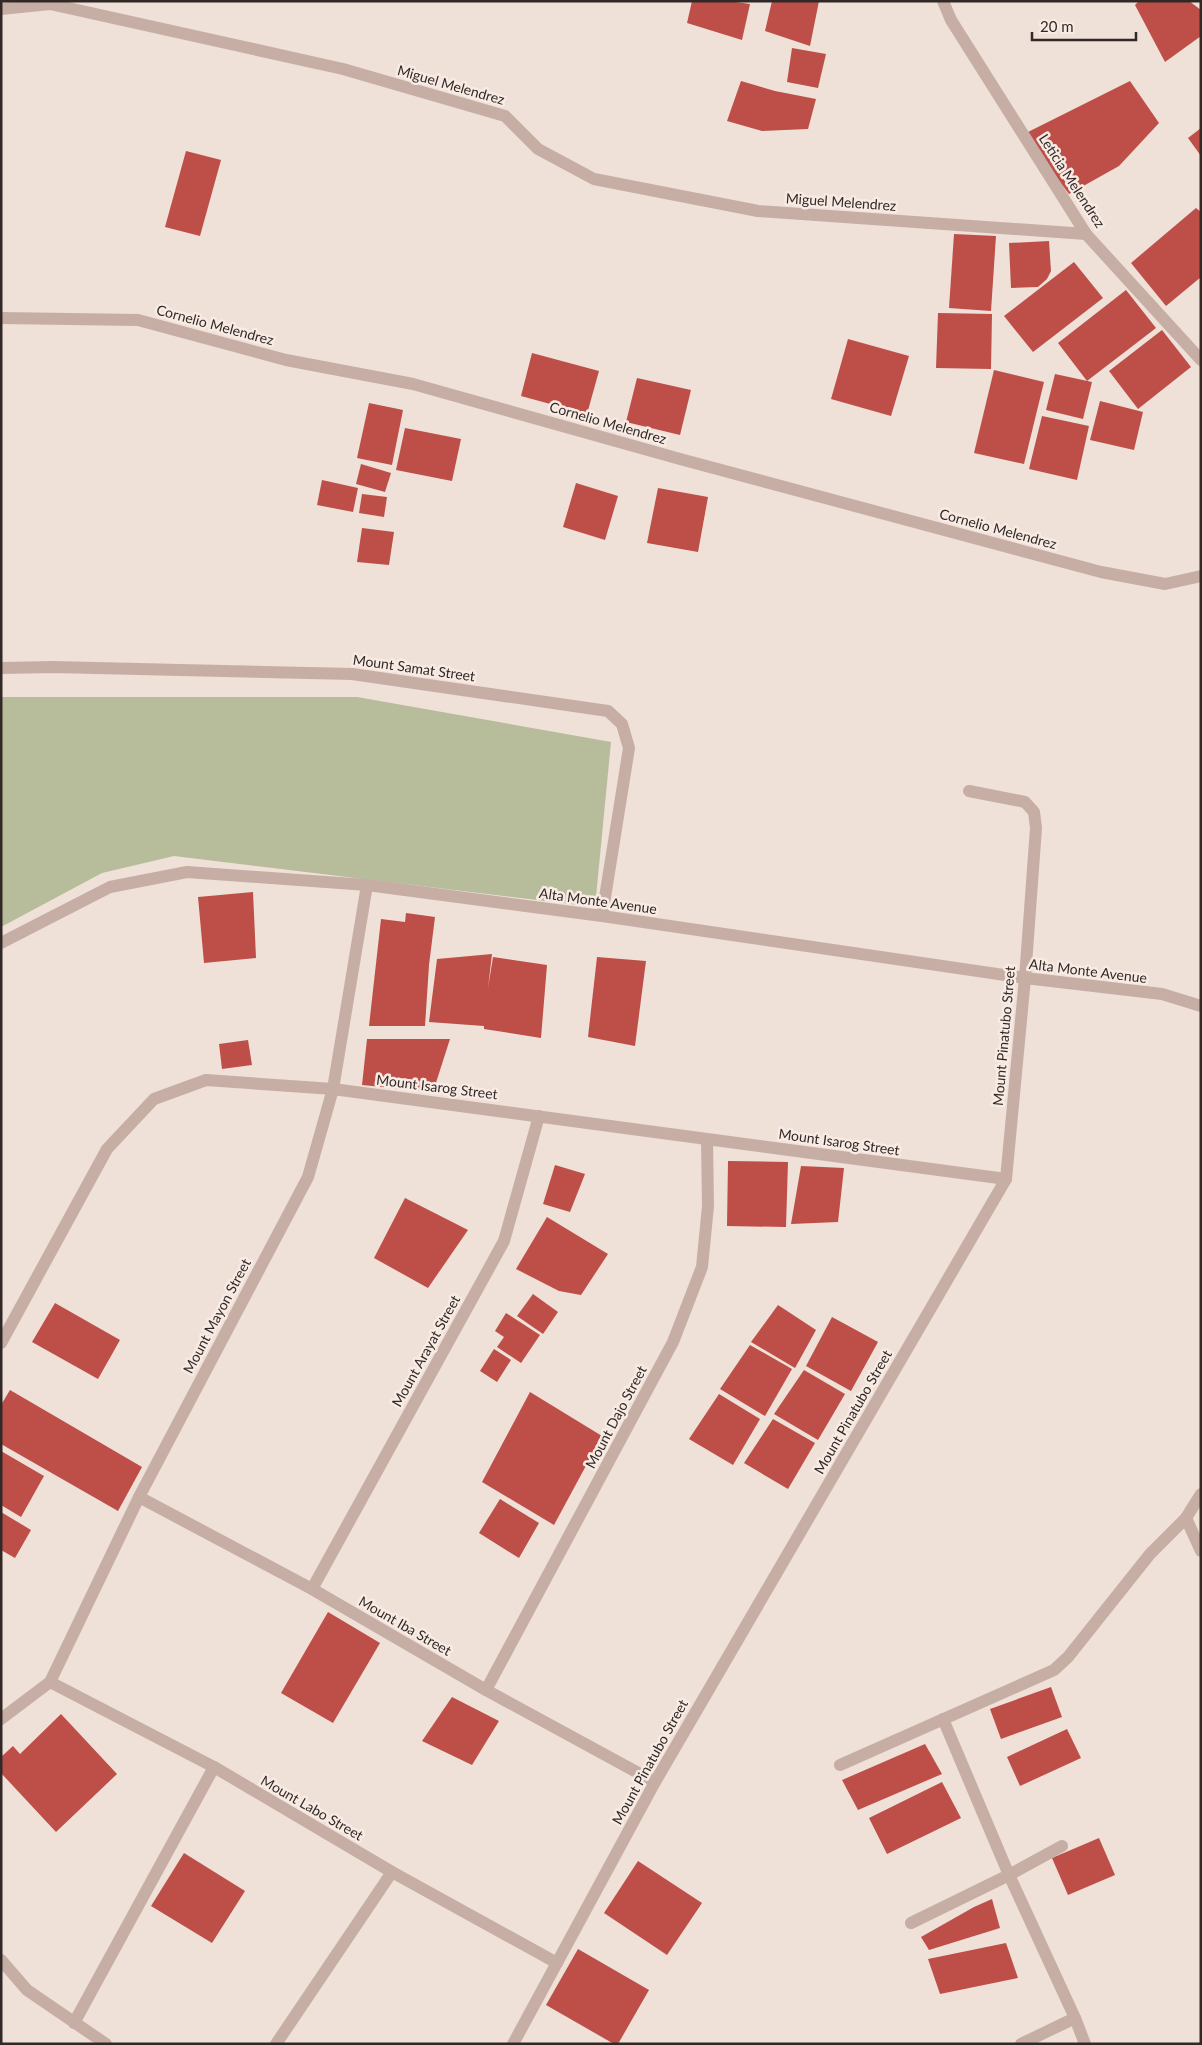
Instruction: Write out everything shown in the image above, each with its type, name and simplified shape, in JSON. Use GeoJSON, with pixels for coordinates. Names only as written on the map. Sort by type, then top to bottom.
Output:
{"type":"FeatureCollection","features":[{"type":"Feature","properties":{"kind":"street","name":"Leticia Melendrez"},"geometry":{"type":"LineString","coordinates":[[943,1],[951,20],[1086,234],[1201,360]]}},
{"type":"Feature","properties":{"kind":"street","name":"Miguel Melendrez"},"geometry":{"type":"LineString","coordinates":[[1,9],[50,3],[343,69],[505,116],[538,149],[594,178],[758,211],[1086,234]]}},
{"type":"Feature","properties":{"kind":"street","name":"Cornelio Melendrez"},"geometry":{"type":"LineString","coordinates":[[1,318],[138,320],[286,360],[414,384],[689,461],[1101,572],[1165,584],[1201,576]]}},
{"type":"Feature","properties":{"kind":"street","name":"Mount Samat Street"},"geometry":{"type":"LineString","coordinates":[[1,668],[53,666],[352,674],[608,711],[622,724],[629,748],[602,916]]}},
{"type":"Feature","properties":{"kind":"street","name":"Mount Pinatubo Street"},"geometry":{"type":"LineString","coordinates":[[513,2044],[655,1782],[1006,1179],[1025,978],[1036,828],[1034,812],[1025,802],[969,791]]}},
{"type":"Feature","properties":{"kind":"street","name":"Alta Monte Avenue"},"geometry":{"type":"LineString","coordinates":[[1,943],[110,887],[187,872],[367,885],[602,916],[1025,978],[1162,994],[1201,1006]]}},
{"type":"Feature","properties":{"kind":"street","name":"Mount Mayon Street"},"geometry":{"type":"LineString","coordinates":[[1,1719],[50,1682],[139,1497],[308,1177],[333,1089],[367,885]]}},
{"type":"Feature","properties":{"kind":"street","name":"Mount Isarog Street"},"geometry":{"type":"LineString","coordinates":[[1,1343],[106,1149],[154,1099],[206,1080],[333,1089],[1006,1179]]}},
{"type":"Feature","properties":{"kind":"street","name":"Mount Arayat Street"},"geometry":{"type":"LineString","coordinates":[[312,1589],[504,1241],[539,1116]]}},
{"type":"Feature","properties":{"kind":"street","name":"Mount Dajo Street"},"geometry":{"type":"LineString","coordinates":[[486,1690],[673,1342],[702,1267],[708,1206],[707,1140]]}},
{"type":"Feature","properties":{"kind":"street"},"geometry":{"type":"LineString","coordinates":[[840,1765],[1054,1670],[1068,1657],[1150,1554],[1186,1518],[1201,1494]]}},
{"type":"Feature","properties":{"kind":"street","name":"Mount Iba Street"},"geometry":{"type":"LineString","coordinates":[[139,1497],[312,1589],[486,1690],[655,1782]]}},
{"type":"Feature","properties":{"kind":"street"},"geometry":{"type":"LineString","coordinates":[[1186,1518],[1201,1551]]}},
{"type":"Feature","properties":{"kind":"street","name":"Mount Labo Street"},"geometry":{"type":"LineString","coordinates":[[50,1682],[214,1767],[392,1872],[557,1963]]}},
{"type":"Feature","properties":{"kind":"street"},"geometry":{"type":"LineString","coordinates":[[943,1719],[1009,1875],[1075,2018],[1085,2044]]}},
{"type":"Feature","properties":{"kind":"street"},"geometry":{"type":"LineString","coordinates":[[74,2023],[214,1767]]}},
{"type":"Feature","properties":{"kind":"street"},"geometry":{"type":"LineString","coordinates":[[911,1923],[1009,1875],[1062,1846]]}},
{"type":"Feature","properties":{"kind":"street"},"geometry":{"type":"LineString","coordinates":[[276,2044],[392,1872]]}},
{"type":"Feature","properties":{"kind":"street"},"geometry":{"type":"LineString","coordinates":[[1,1960],[27,1990],[106,2044]]}},
{"type":"Feature","properties":{"kind":"street"},"geometry":{"type":"LineString","coordinates":[[1021,2044],[1075,2018]]}},
{"type":"Feature","properties":{"kind":"green space"},"geometry":{"type":"Polygon","coordinates":[[[1,697],[357,697],[611,742],[595,907],[174,856],[102,873],[1,927],[1,697]]]}},
{"type":"Feature","properties":{"kind":"building"},"geometry":{"type":"Polygon","coordinates":[[[692,1],[729,1],[750,4],[742,40],[687,23],[692,1]]]}},
{"type":"Feature","properties":{"kind":"building"},"geometry":{"type":"Polygon","coordinates":[[[772,1],[819,1],[810,46],[765,31],[772,1]]]}},
{"type":"Feature","properties":{"kind":"building"},"geometry":{"type":"Polygon","coordinates":[[[1139,1],[1189,1],[1201,10],[1201,36],[1165,62],[1135,5],[1139,1]]]}},
{"type":"Feature","properties":{"kind":"building"},"geometry":{"type":"Polygon","coordinates":[[[792,48],[826,54],[818,88],[787,82],[792,48]]]}},
{"type":"Feature","properties":{"kind":"building"},"geometry":{"type":"Polygon","coordinates":[[[741,81],[775,91],[816,99],[808,129],[762,131],[727,121],[741,81]]]}},
{"type":"Feature","properties":{"kind":"building"},"geometry":{"type":"Polygon","coordinates":[[[1130,81],[1159,123],[1119,166],[1069,194],[1024,134],[1130,81]]]}},
{"type":"Feature","properties":{"kind":"building"},"geometry":{"type":"Polygon","coordinates":[[[1201,128],[1201,156],[1188,138],[1201,128]]]}},
{"type":"Feature","properties":{"kind":"building"},"geometry":{"type":"Polygon","coordinates":[[[186,151],[221,160],[200,236],[165,227],[186,151]]]}},
{"type":"Feature","properties":{"kind":"building"},"geometry":{"type":"Polygon","coordinates":[[[1196,208],[1201,212],[1201,277],[1166,306],[1131,263],[1196,208]]]}},
{"type":"Feature","properties":{"kind":"building"},"geometry":{"type":"Polygon","coordinates":[[[954,234],[996,236],[991,311],[949,308],[954,234]]]}},
{"type":"Feature","properties":{"kind":"building"},"geometry":{"type":"Polygon","coordinates":[[[1049,241],[1051,271],[1047,279],[1038,287],[1011,288],[1009,243],[1049,241]]]}},
{"type":"Feature","properties":{"kind":"building"},"geometry":{"type":"Polygon","coordinates":[[[1074,262],[1103,298],[1033,352],[1004,316],[1074,262]]]}},
{"type":"Feature","properties":{"kind":"building"},"geometry":{"type":"Polygon","coordinates":[[[1126,290],[1156,328],[1087,381],[1058,343],[1126,290]]]}},
{"type":"Feature","properties":{"kind":"building"},"geometry":{"type":"Polygon","coordinates":[[[938,313],[992,314],[991,369],[936,368],[938,313]]]}},
{"type":"Feature","properties":{"kind":"building"},"geometry":{"type":"Polygon","coordinates":[[[1162,330],[1191,367],[1138,409],[1109,371],[1162,330]]]}},
{"type":"Feature","properties":{"kind":"building"},"geometry":{"type":"Polygon","coordinates":[[[848,339],[909,356],[891,416],[831,399],[848,339]]]}},
{"type":"Feature","properties":{"kind":"building"},"geometry":{"type":"Polygon","coordinates":[[[532,353],[599,371],[587,414],[521,396],[532,353]]]}},
{"type":"Feature","properties":{"kind":"building"},"geometry":{"type":"Polygon","coordinates":[[[994,370],[1044,382],[1024,464],[974,453],[994,370]]]}},
{"type":"Feature","properties":{"kind":"building"},"geometry":{"type":"Polygon","coordinates":[[[1055,374],[1092,382],[1083,419],[1046,410],[1055,374]]]}},
{"type":"Feature","properties":{"kind":"building"},"geometry":{"type":"Polygon","coordinates":[[[637,378],[691,390],[680,435],[626,422],[637,378]]]}},
{"type":"Feature","properties":{"kind":"building"},"geometry":{"type":"Polygon","coordinates":[[[1100,401],[1143,412],[1134,450],[1090,440],[1100,401]]]}},
{"type":"Feature","properties":{"kind":"building"},"geometry":{"type":"Polygon","coordinates":[[[369,403],[403,410],[392,465],[357,458],[369,403]]]}},
{"type":"Feature","properties":{"kind":"building"},"geometry":{"type":"Polygon","coordinates":[[[1042,416],[1089,426],[1077,480],[1029,469],[1042,416]]]}},
{"type":"Feature","properties":{"kind":"building"},"geometry":{"type":"Polygon","coordinates":[[[405,428],[461,439],[452,481],[396,470],[405,428]]]}},
{"type":"Feature","properties":{"kind":"building"},"geometry":{"type":"Polygon","coordinates":[[[361,464],[391,473],[385,492],[356,484],[361,464]]]}},
{"type":"Feature","properties":{"kind":"building"},"geometry":{"type":"Polygon","coordinates":[[[322,480],[358,488],[353,512],[317,505],[322,480]]]}},
{"type":"Feature","properties":{"kind":"building"},"geometry":{"type":"Polygon","coordinates":[[[576,483],[618,496],[605,540],[563,527],[576,483]]]}},
{"type":"Feature","properties":{"kind":"building"},"geometry":{"type":"Polygon","coordinates":[[[658,488],[708,497],[698,552],[647,543],[658,488]]]}},
{"type":"Feature","properties":{"kind":"building"},"geometry":{"type":"Polygon","coordinates":[[[362,494],[387,497],[384,517],[359,513],[362,494]]]}},
{"type":"Feature","properties":{"kind":"building"},"geometry":{"type":"Polygon","coordinates":[[[362,528],[394,532],[389,565],[357,562],[362,528]]]}},
{"type":"Feature","properties":{"kind":"building"},"geometry":{"type":"Polygon","coordinates":[[[253,892],[256,958],[204,963],[198,897],[253,892]]]}},
{"type":"Feature","properties":{"kind":"building"},"geometry":{"type":"Polygon","coordinates":[[[406,913],[435,917],[429,965],[425,1026],[369,1026],[381,919],[405,922],[406,913]]]}},
{"type":"Feature","properties":{"kind":"building"},"geometry":{"type":"Polygon","coordinates":[[[492,954],[488,988],[493,957],[547,965],[541,1038],[484,1029],[484,1026],[429,1022],[437,959],[492,954]]]}},
{"type":"Feature","properties":{"kind":"building"},"geometry":{"type":"Polygon","coordinates":[[[597,957],[646,961],[635,1046],[588,1037],[597,957]]]}},
{"type":"Feature","properties":{"kind":"building"},"geometry":{"type":"Polygon","coordinates":[[[367,1039],[450,1039],[433,1092],[362,1085],[367,1039]]]}},
{"type":"Feature","properties":{"kind":"building"},"geometry":{"type":"Polygon","coordinates":[[[248,1040],[252,1065],[222,1069],[219,1044],[248,1040]]]}},
{"type":"Feature","properties":{"kind":"building"},"geometry":{"type":"Polygon","coordinates":[[[728,1161],[788,1162],[786,1227],[727,1226],[728,1161]]]}},
{"type":"Feature","properties":{"kind":"building"},"geometry":{"type":"Polygon","coordinates":[[[555,1165],[585,1174],[570,1212],[543,1204],[555,1165]]]}},
{"type":"Feature","properties":{"kind":"building"},"geometry":{"type":"Polygon","coordinates":[[[801,1166],[844,1168],[838,1222],[791,1224],[801,1166]]]}},
{"type":"Feature","properties":{"kind":"building"},"geometry":{"type":"Polygon","coordinates":[[[405,1198],[468,1230],[428,1288],[374,1258],[405,1198]]]}},
{"type":"Feature","properties":{"kind":"building"},"geometry":{"type":"Polygon","coordinates":[[[547,1217],[608,1254],[581,1295],[559,1291],[516,1269],[547,1217]]]}},
{"type":"Feature","properties":{"kind":"building"},"geometry":{"type":"Polygon","coordinates":[[[533,1294],[558,1312],[543,1334],[517,1316],[533,1294]]]}},
{"type":"Feature","properties":{"kind":"building"},"geometry":{"type":"Polygon","coordinates":[[[55,1303],[120,1340],[98,1379],[32,1342],[55,1303]]]}},
{"type":"Feature","properties":{"kind":"building"},"geometry":{"type":"Polygon","coordinates":[[[778,1305],[816,1330],[795,1368],[751,1342],[778,1305]]]}},
{"type":"Feature","properties":{"kind":"building"},"geometry":{"type":"Polygon","coordinates":[[[506,1313],[540,1335],[521,1363],[497,1347],[504,1337],[495,1331],[506,1313]]]}},
{"type":"Feature","properties":{"kind":"building"},"geometry":{"type":"Polygon","coordinates":[[[832,1317],[878,1342],[851,1391],[806,1366],[832,1317]]]}},
{"type":"Feature","properties":{"kind":"building"},"geometry":{"type":"Polygon","coordinates":[[[750,1345],[792,1369],[765,1416],[720,1389],[750,1345]]]}},
{"type":"Feature","properties":{"kind":"building"},"geometry":{"type":"Polygon","coordinates":[[[494,1349],[511,1360],[497,1382],[480,1371],[494,1349]]]}},
{"type":"Feature","properties":{"kind":"building"},"geometry":{"type":"Polygon","coordinates":[[[804,1370],[845,1394],[818,1440],[774,1414],[804,1370]]]}},
{"type":"Feature","properties":{"kind":"building"},"geometry":{"type":"Polygon","coordinates":[[[10,1390],[142,1467],[118,1511],[1,1444],[1,1405],[10,1390]]]}},
{"type":"Feature","properties":{"kind":"building"},"geometry":{"type":"Polygon","coordinates":[[[530,1392],[602,1436],[554,1525],[482,1482],[530,1392]]]}},
{"type":"Feature","properties":{"kind":"building"},"geometry":{"type":"Polygon","coordinates":[[[719,1394],[760,1419],[733,1465],[689,1439],[719,1394]]]}},
{"type":"Feature","properties":{"kind":"building"},"geometry":{"type":"Polygon","coordinates":[[[773,1419],[815,1443],[788,1489],[744,1463],[773,1419]]]}},
{"type":"Feature","properties":{"kind":"building"},"geometry":{"type":"Polygon","coordinates":[[[1,1451],[44,1476],[21,1517],[1,1505],[1,1451]]]}},
{"type":"Feature","properties":{"kind":"building"},"geometry":{"type":"Polygon","coordinates":[[[500,1499],[539,1523],[519,1558],[479,1533],[500,1499]]]}},
{"type":"Feature","properties":{"kind":"building"},"geometry":{"type":"Polygon","coordinates":[[[1,1512],[31,1530],[15,1558],[1,1550],[1,1512]]]}},
{"type":"Feature","properties":{"kind":"building"},"geometry":{"type":"Polygon","coordinates":[[[328,1612],[380,1643],[333,1723],[281,1693],[328,1612]]]}},
{"type":"Feature","properties":{"kind":"building"},"geometry":{"type":"Polygon","coordinates":[[[1051,1687],[1062,1717],[1001,1739],[990,1709],[1051,1687]]]}},
{"type":"Feature","properties":{"kind":"building"},"geometry":{"type":"Polygon","coordinates":[[[452,1697],[499,1721],[472,1765],[422,1741],[452,1697]]]}},
{"type":"Feature","properties":{"kind":"building"},"geometry":{"type":"Polygon","coordinates":[[[61,1714],[117,1774],[56,1832],[1,1773],[1,1757],[13,1746],[20,1754],[61,1714]]]}},
{"type":"Feature","properties":{"kind":"building"},"geometry":{"type":"Polygon","coordinates":[[[1067,1729],[1081,1758],[1020,1786],[1007,1757],[1067,1729]]]}},
{"type":"Feature","properties":{"kind":"building"},"geometry":{"type":"Polygon","coordinates":[[[925,1744],[942,1774],[858,1810],[842,1780],[925,1744]]]}},
{"type":"Feature","properties":{"kind":"building"},"geometry":{"type":"Polygon","coordinates":[[[942,1782],[961,1818],[887,1854],[869,1818],[942,1782]]]}},
{"type":"Feature","properties":{"kind":"building"},"geometry":{"type":"Polygon","coordinates":[[[1099,1838],[1115,1875],[1068,1895],[1052,1858],[1099,1838]]]}},
{"type":"Feature","properties":{"kind":"building"},"geometry":{"type":"Polygon","coordinates":[[[184,1853],[245,1891],[212,1943],[151,1906],[184,1853]]]}},
{"type":"Feature","properties":{"kind":"building"},"geometry":{"type":"Polygon","coordinates":[[[638,1861],[702,1903],[667,1955],[604,1913],[638,1861]]]}},
{"type":"Feature","properties":{"kind":"building"},"geometry":{"type":"Polygon","coordinates":[[[992,1899],[1000,1928],[929,1950],[921,1937],[992,1899]]]}},
{"type":"Feature","properties":{"kind":"building"},"geometry":{"type":"Polygon","coordinates":[[[1006,1943],[1018,1978],[940,1994],[928,1959],[1006,1943]]]}},
{"type":"Feature","properties":{"kind":"building"},"geometry":{"type":"Polygon","coordinates":[[[578,1949],[649,1990],[618,2044],[614,2044],[546,2005],[578,1949]]]}}]}
